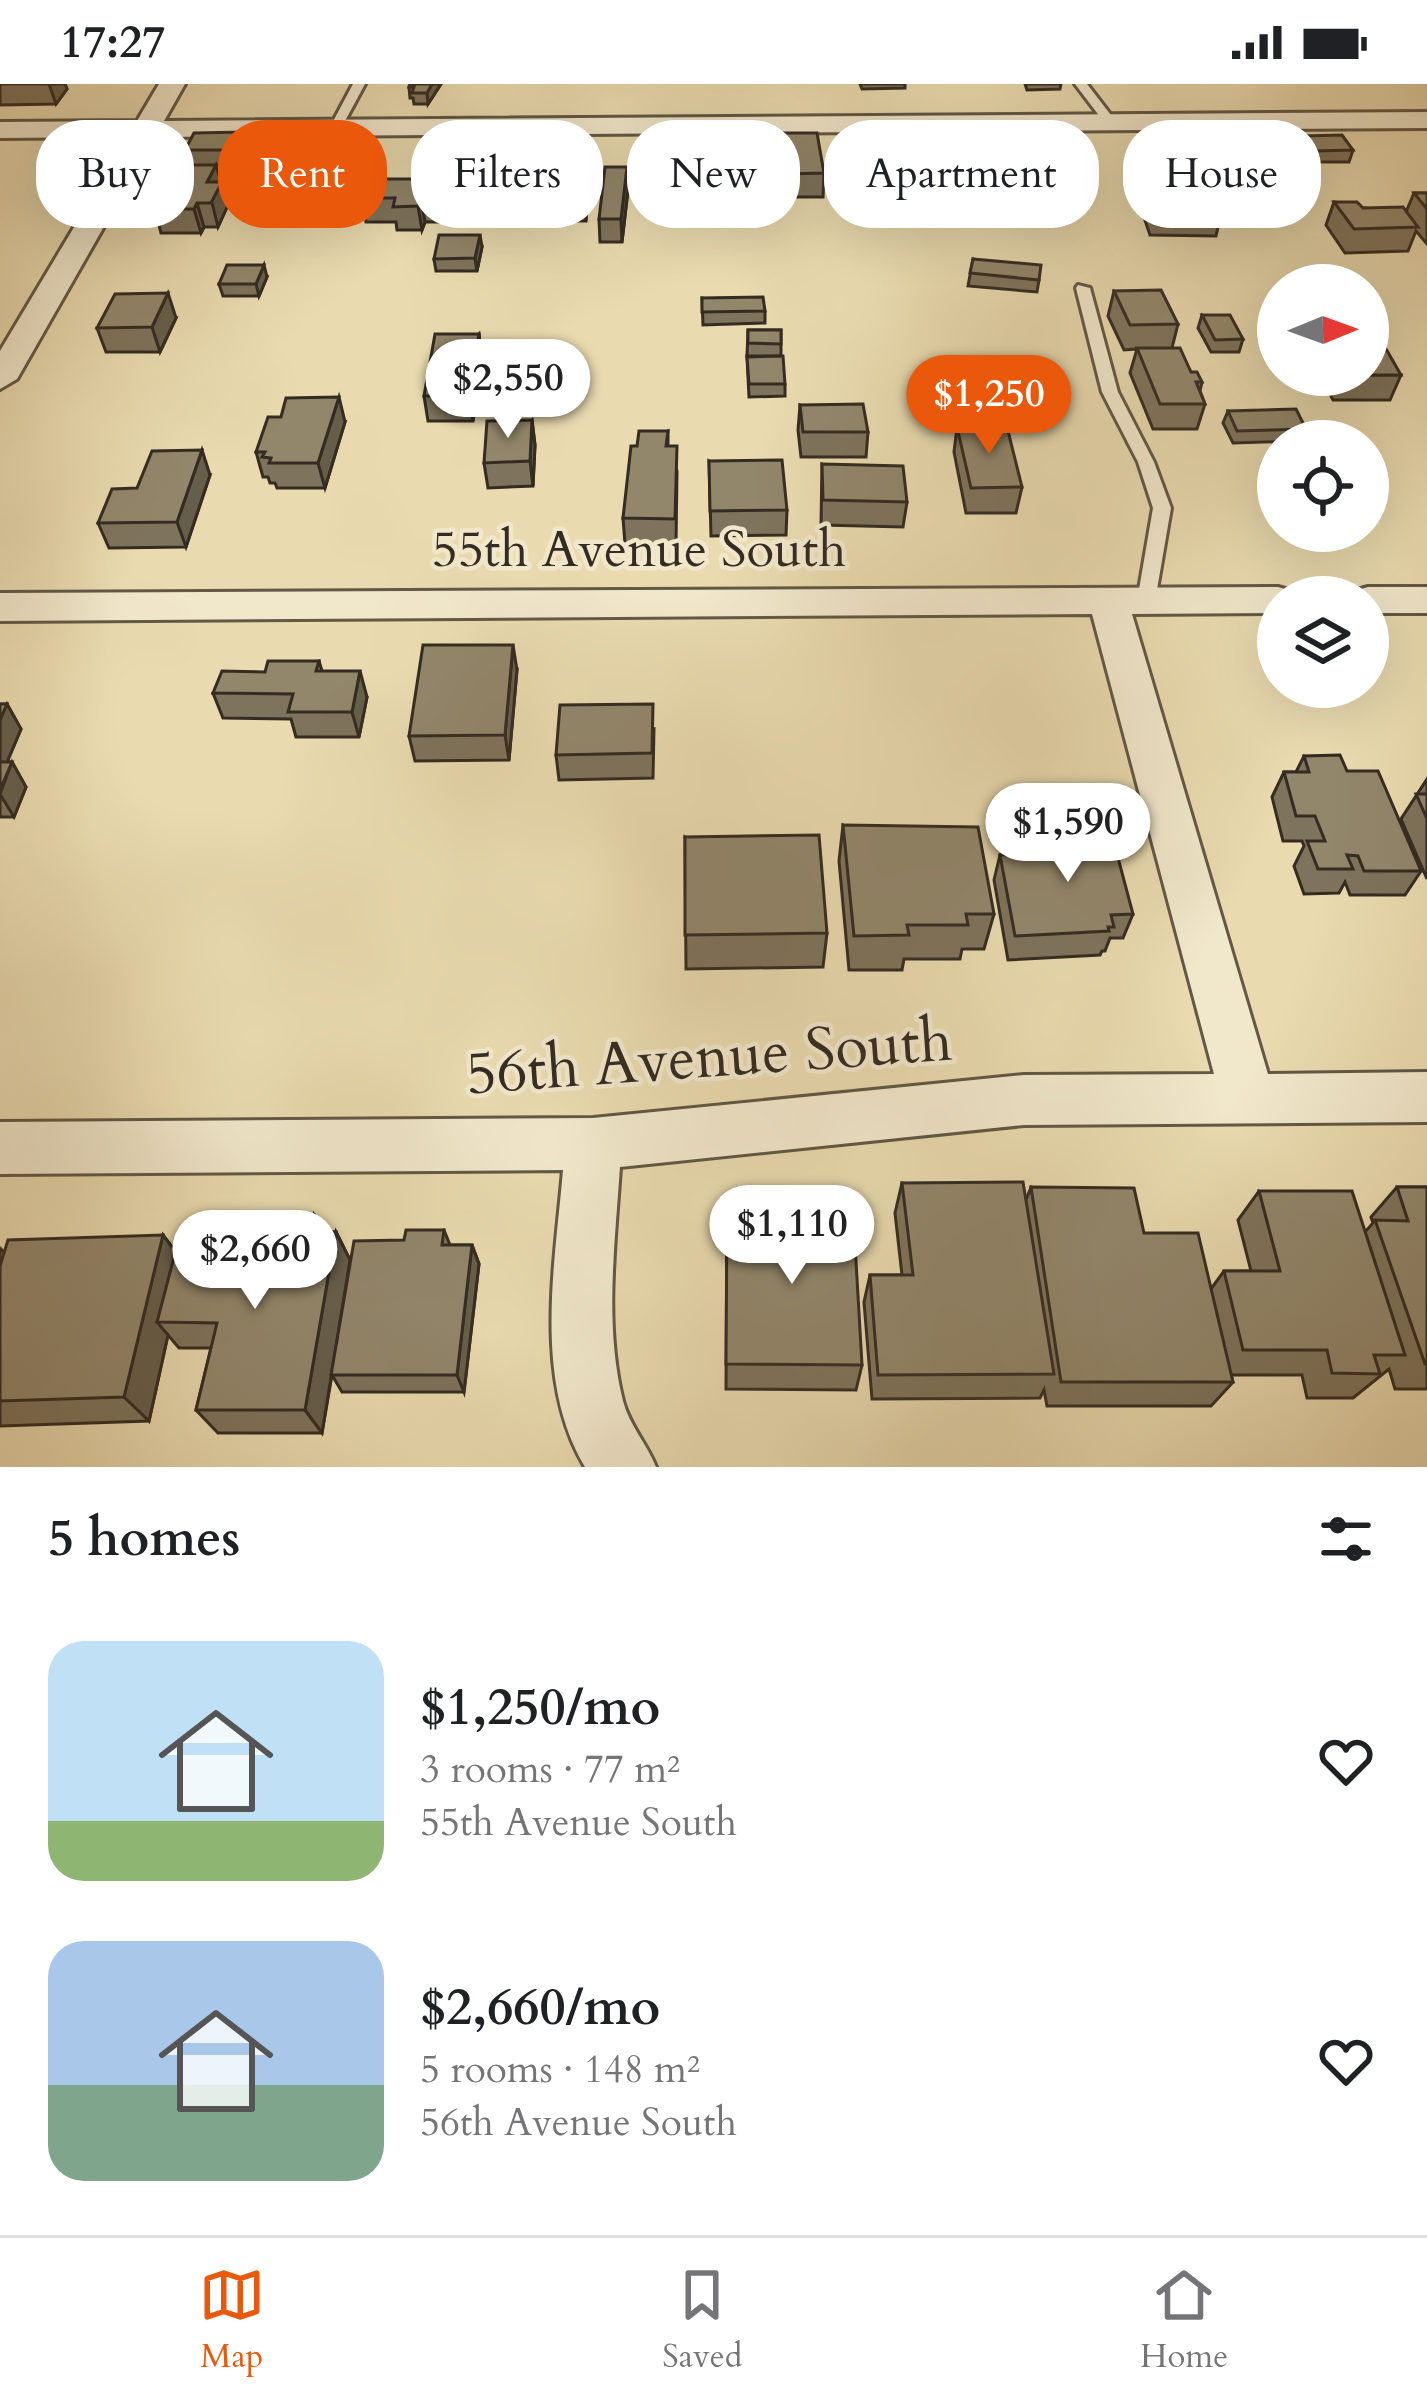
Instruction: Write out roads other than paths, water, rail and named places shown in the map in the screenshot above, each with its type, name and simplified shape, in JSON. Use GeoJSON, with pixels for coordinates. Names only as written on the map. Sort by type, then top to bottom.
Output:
{"type":"FeatureCollection","features":[{"type":"Feature","properties":{"kind":"street"},"geometry":{"type":"LineString","coordinates":[[150,120],[172,84]]}},
{"type":"Feature","properties":{"kind":"street"},"geometry":{"type":"LineString","coordinates":[[387,129],[1427,120]]}},
{"type":"Feature","properties":{"kind":"street"},"geometry":{"type":"LineString","coordinates":[[0,130],[36,130]]}},
{"type":"Feature","properties":{"kind":"street"},"geometry":{"type":"LineString","coordinates":[[0,379],[87,228]]}},
{"type":"Feature","properties":{"kind":"street"},"geometry":{"type":"LineString","coordinates":[[1389,600],[1427,600]]}},
{"type":"Feature","properties":{"kind":"street"},"geometry":{"type":"LineString","coordinates":[[1127,601],[1248,1098]]}},
{"type":"Feature","properties":{"kind":"street","name":"55th Avenue South"},"geometry":{"type":"LineString","coordinates":[[0,607],[1257,601]]}},
{"type":"Feature","properties":{"kind":"street","name":"56th Avenue South"},"geometry":{"type":"LineString","coordinates":[[0,1148],[593,1144],[1024,1100],[1427,1097]]}},
{"type":"Feature","properties":{"kind":"street"},"geometry":{"type":"LineString","coordinates":[[593,1144],[583,1373],[593,1418],[624,1467]]}},
{"type":"Feature","properties":{"kind":"lane"},"geometry":{"type":"LineString","coordinates":[[340,120],[359,84]]}},
{"type":"Feature","properties":{"kind":"lane"},"geometry":{"type":"LineString","coordinates":[[1082,84],[1111,123]]}},
{"type":"Feature","properties":{"kind":"lane"},"geometry":{"type":"LineString","coordinates":[[1083,288],[1110,392],[1146,462],[1162,508],[1127,601]]}}]}
